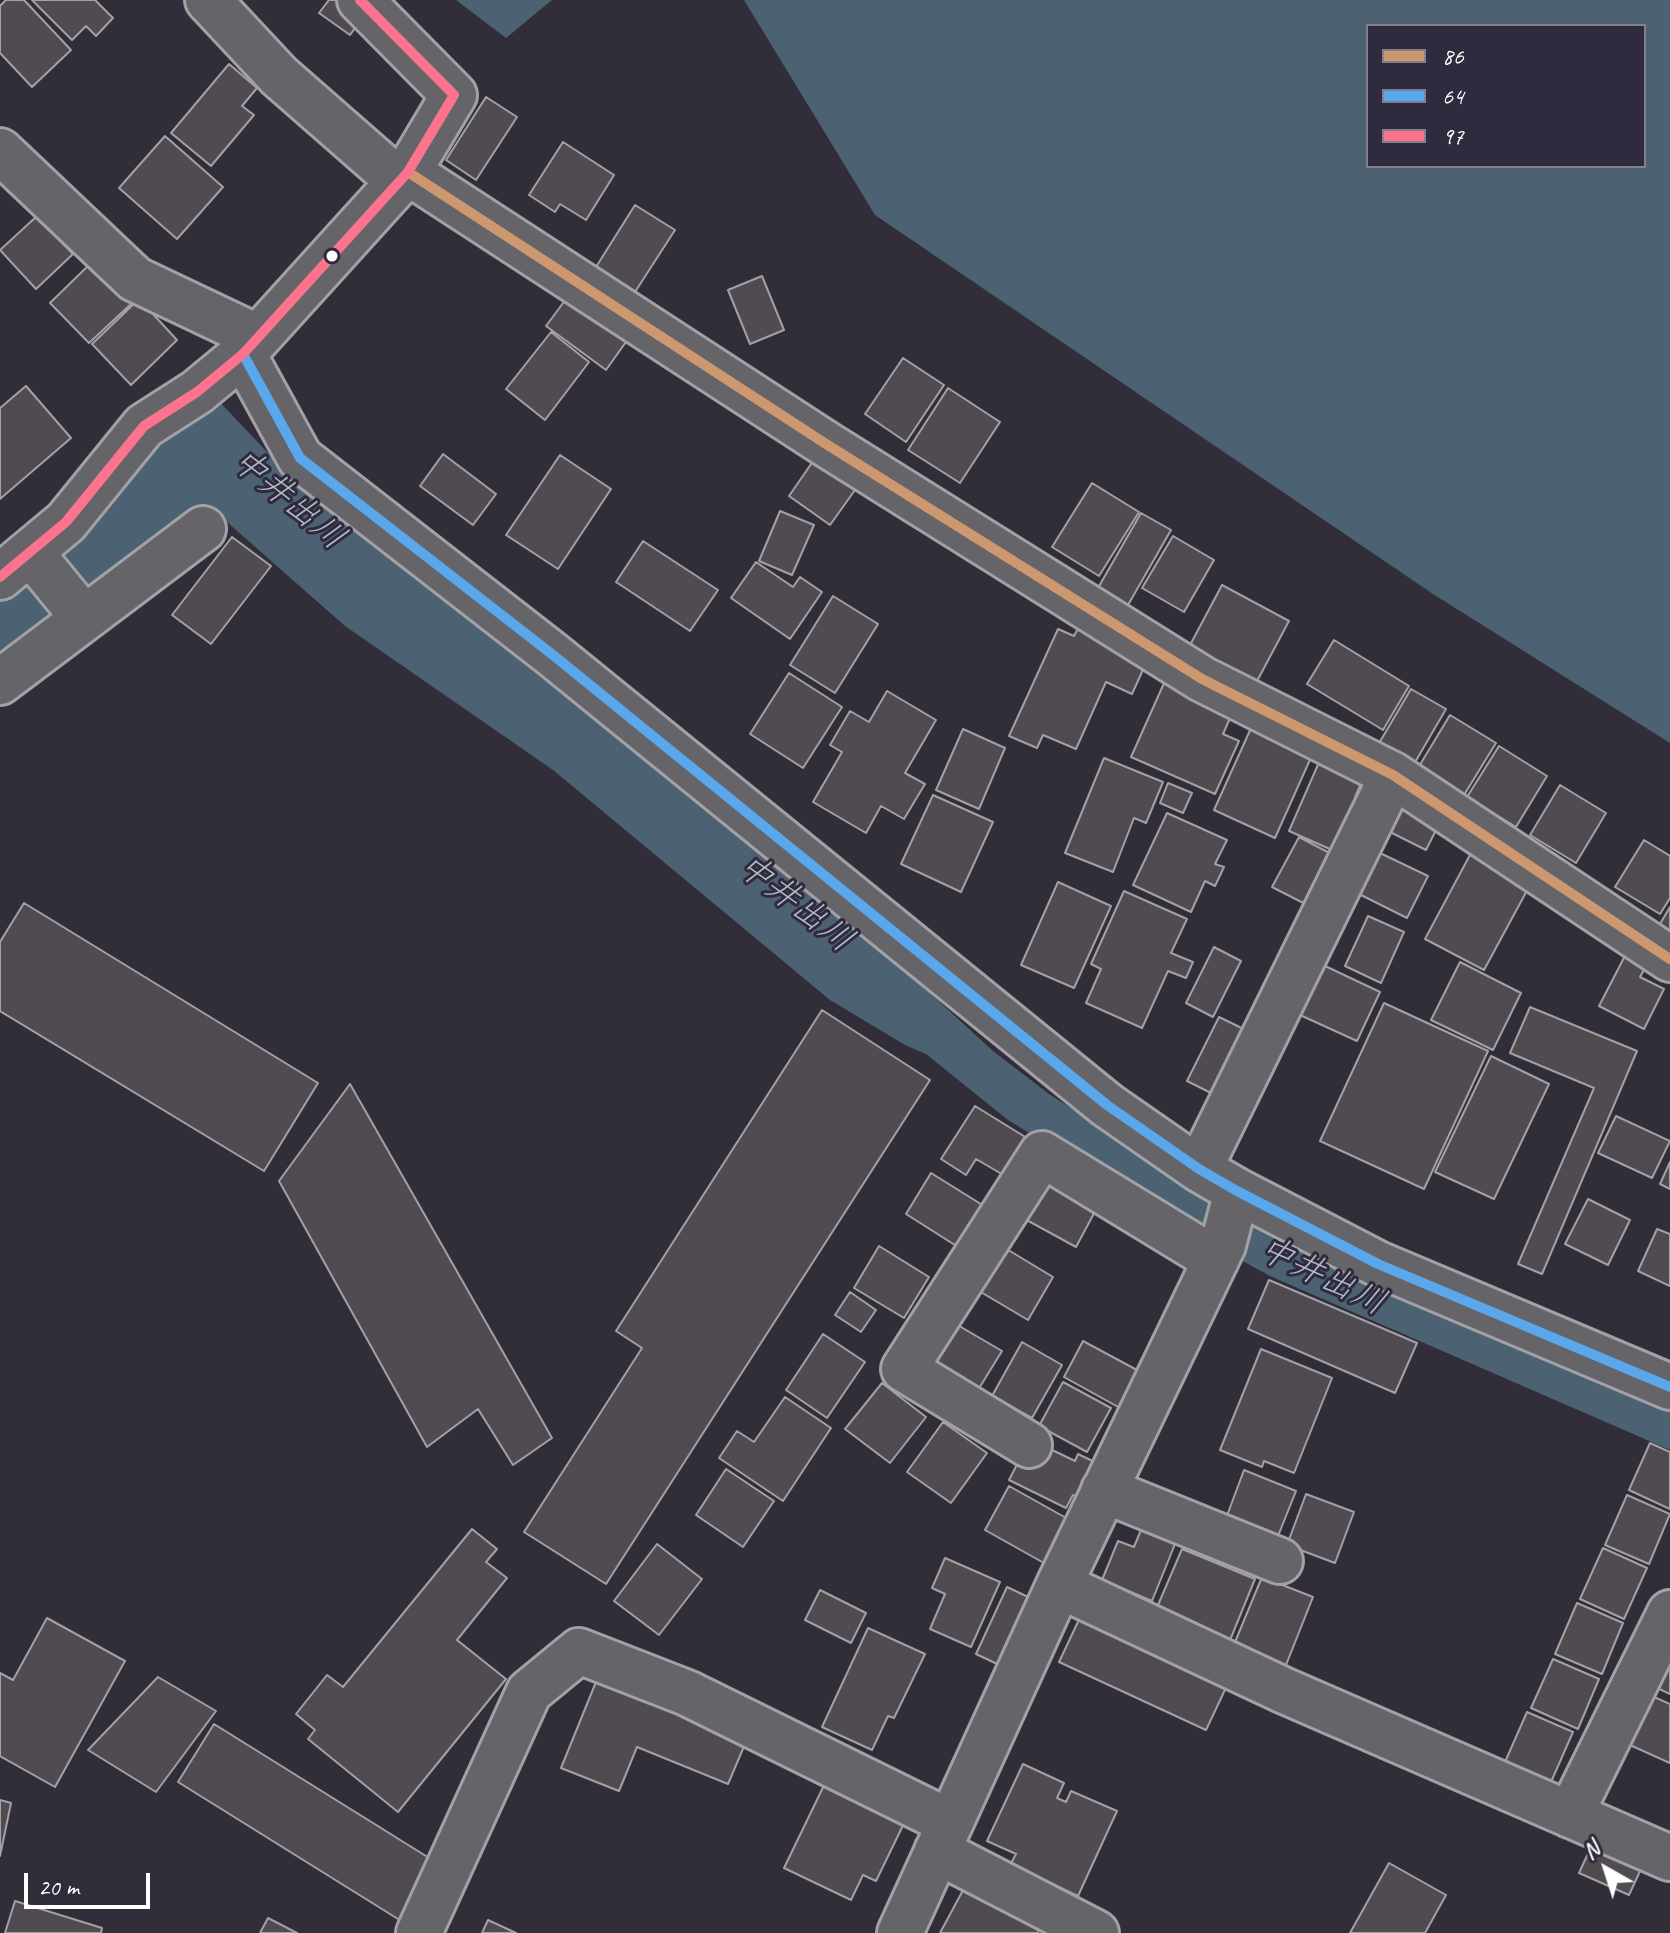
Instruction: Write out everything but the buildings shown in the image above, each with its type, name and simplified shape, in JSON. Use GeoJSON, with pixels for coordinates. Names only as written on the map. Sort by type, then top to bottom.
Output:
{"type":"FeatureCollection","features":[{"type":"Feature","properties":{"kind":"street"},"geometry":{"type":"LineString","coordinates":[[208,0],[279,76],[404,177],[1202,679],[1393,775],[1670,959]]}},
{"type":"Feature","properties":{"kind":"street"},"geometry":{"type":"LineString","coordinates":[[82,617],[21,561],[66,522],[144,426],[197,392],[250,346],[404,177],[454,95],[360,0]]}},
{"type":"Feature","properties":{"kind":"street"},"geometry":{"type":"LineString","coordinates":[[4,163],[135,279],[250,346],[300,458],[553,655],[1107,1105],[1199,1169],[1227,1226]]}},
{"type":"Feature","properties":{"kind":"street"},"geometry":{"type":"LineString","coordinates":[[0,682],[82,617],[203,529]]}},
{"type":"Feature","properties":{"kind":"street"},"geometry":{"type":"LineString","coordinates":[[1199,1169],[1393,775]]}},
{"type":"Feature","properties":{"kind":"street"},"geometry":{"type":"LineString","coordinates":[[1029,1445],[904,1369],[1042,1154],[1227,1226],[1378,1264],[1670,1387]]}},
{"type":"Feature","properties":{"kind":"street"},"geometry":{"type":"LineString","coordinates":[[900,1933],[1227,1226]]}},
{"type":"Feature","properties":{"kind":"street"},"geometry":{"type":"LineString","coordinates":[[1104,1490],[1280,1561]]}},
{"type":"Feature","properties":{"kind":"street"},"geometry":{"type":"LineString","coordinates":[[1059,1585],[1285,1691],[1670,1858]]}},
{"type":"Feature","properties":{"kind":"street"},"geometry":{"type":"LineString","coordinates":[[1570,1815],[1670,1613]]}},
{"type":"Feature","properties":{"kind":"street"},"geometry":{"type":"LineString","coordinates":[[419,1933],[529,1692],[579,1651],[687,1693],[943,1836],[1096,1933]]}},
{"type":"Feature","properties":{"kind":"water"},"geometry":{"type":"Polygon","coordinates":[[[456,0],[552,0],[506,38],[456,0]]]}},
{"type":"Feature","properties":{"kind":"water"},"geometry":{"type":"Polygon","coordinates":[[[744,0],[1670,0],[1670,743],[1433,594],[875,215],[744,0]]]}},
{"type":"Feature","properties":{"kind":"water","name":"中井出川"},"geometry":{"type":"Polygon","coordinates":[[[213,395],[287,473],[332,513],[716,815],[897,963],[993,1051],[1049,1094],[1169,1170],[1670,1399],[1670,1450],[1270,1276],[1197,1236],[1008,1120],[926,1054],[905,1045],[830,1000],[553,770],[345,626],[219,515],[0,667],[0,602],[24,584],[155,440],[213,395]]]}},
{"type":"Feature","properties":{"kind":"transit line","name":"97"},"geometry":{"type":"LineString","coordinates":[[0,577],[66,522],[144,426],[197,392],[243,354],[408,172],[454,95],[360,0]]}},
{"type":"Feature","properties":{"kind":"transit line","name":"86"},"geometry":{"type":"LineString","coordinates":[[408,172],[826,444],[1202,679],[1393,775],[1670,959]]}},
{"type":"Feature","properties":{"kind":"transit line","name":"64"},"geometry":{"type":"LineString","coordinates":[[243,354],[300,458],[553,655],[1107,1105],[1199,1169],[1378,1264],[1670,1387]]}}]}
